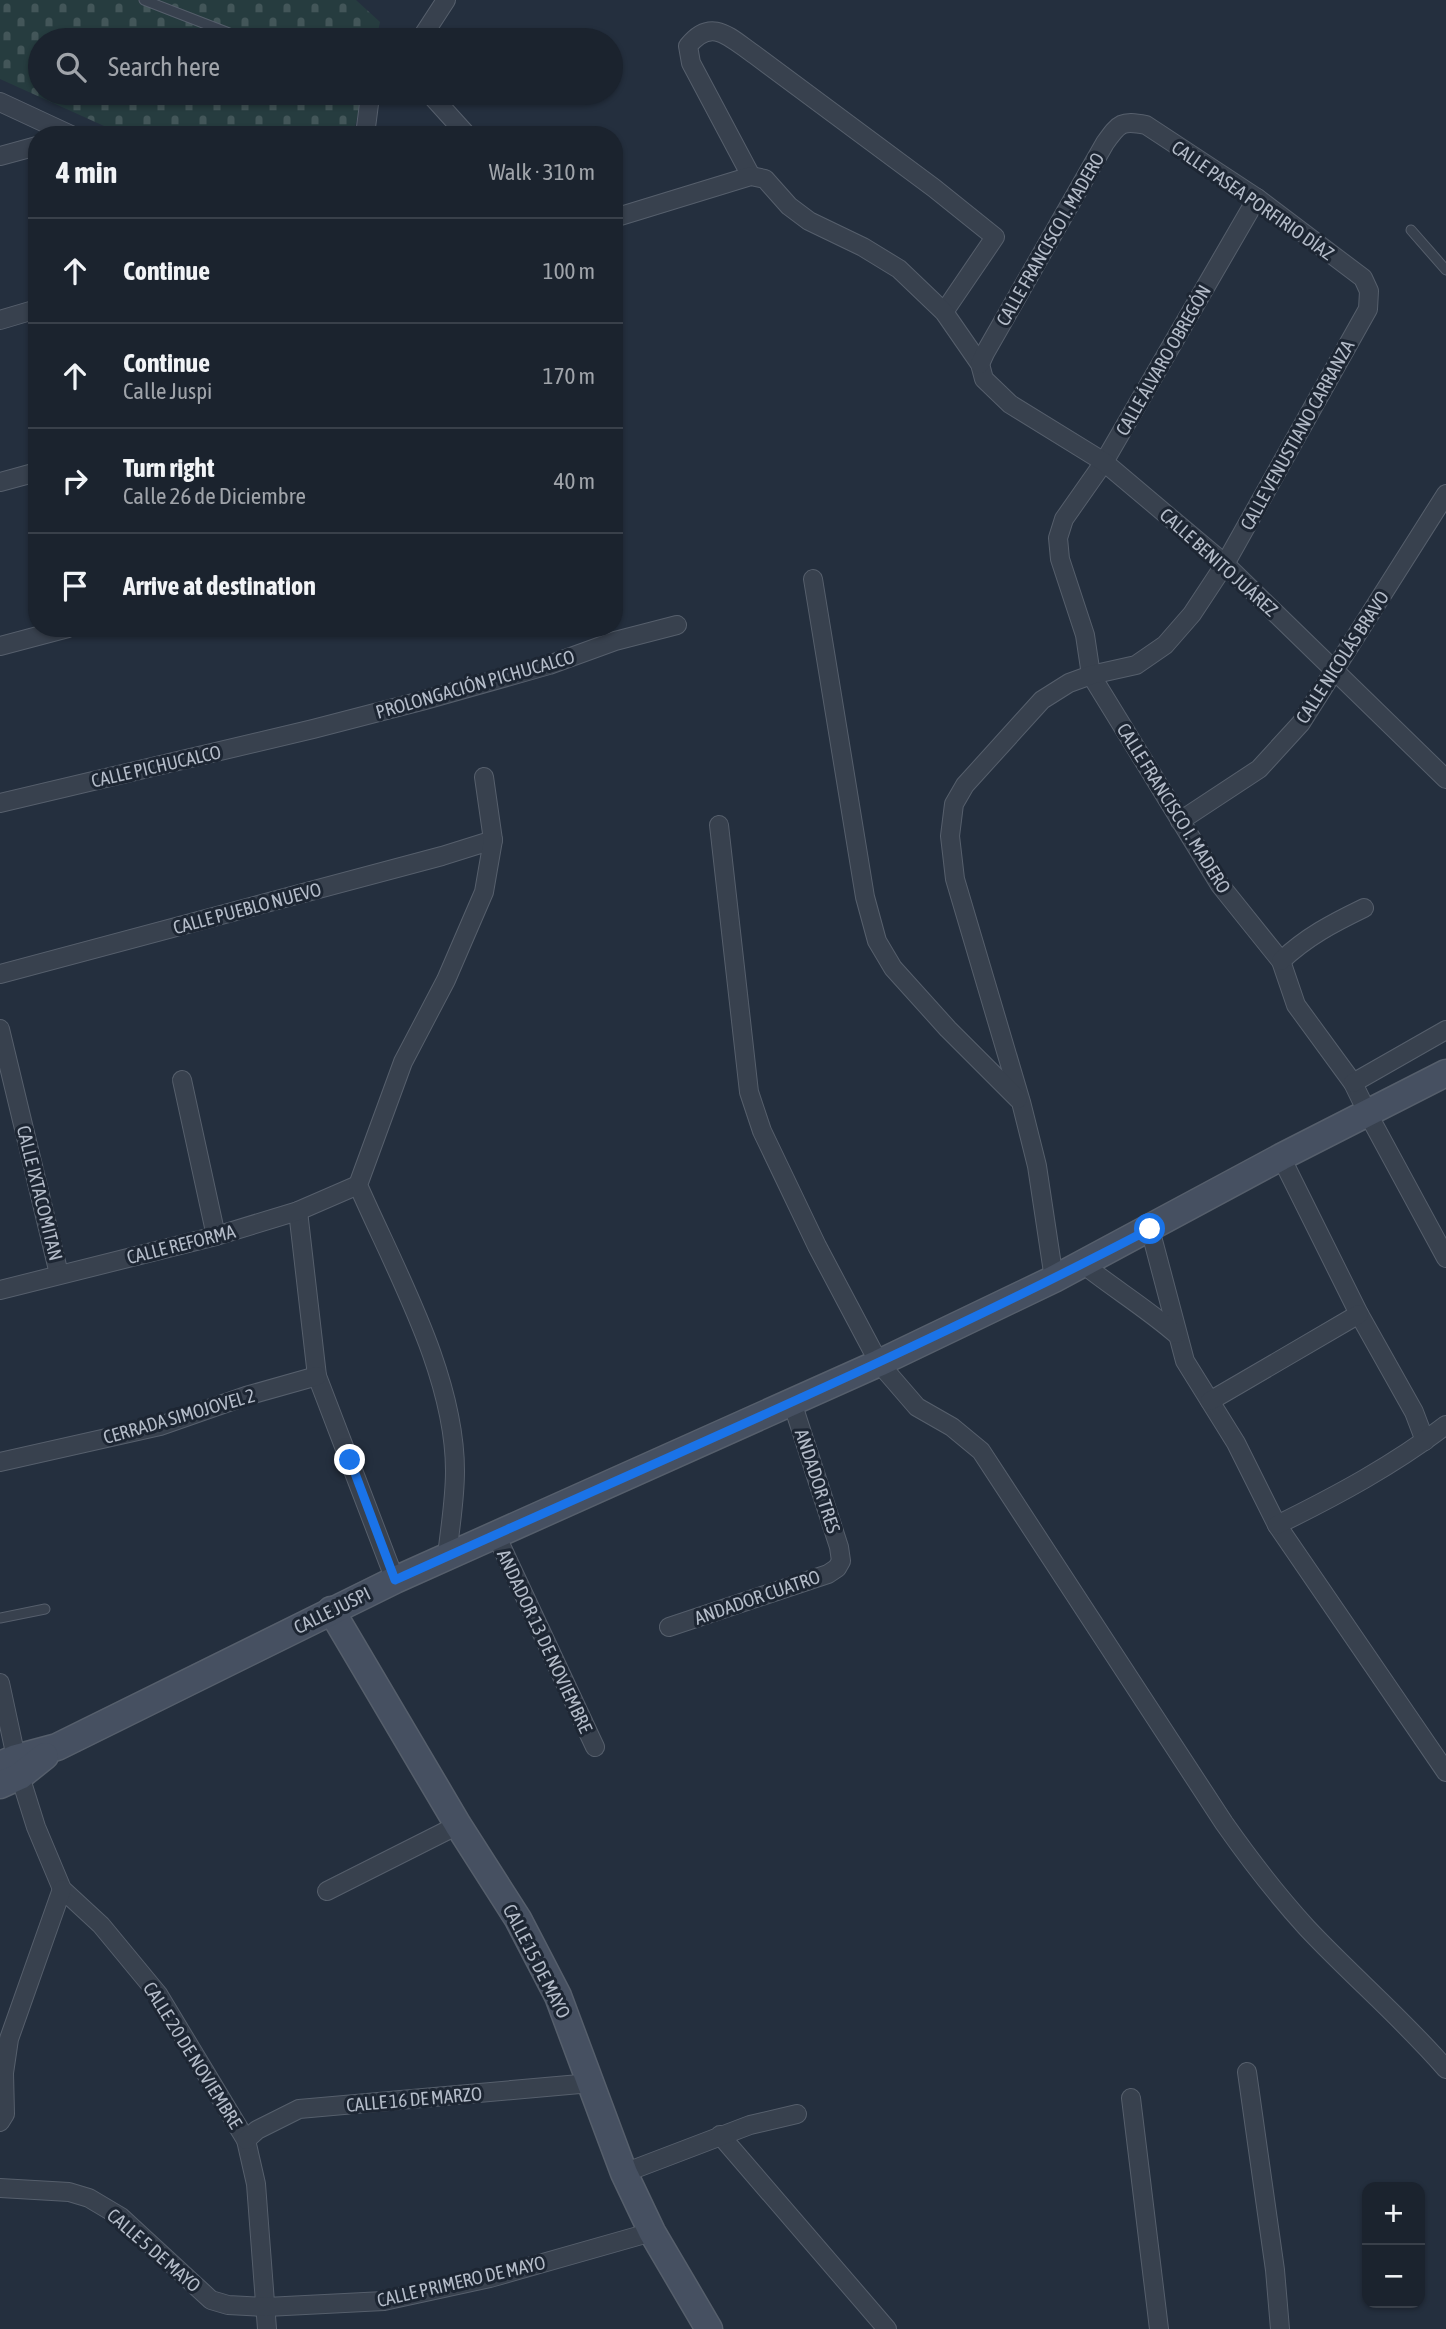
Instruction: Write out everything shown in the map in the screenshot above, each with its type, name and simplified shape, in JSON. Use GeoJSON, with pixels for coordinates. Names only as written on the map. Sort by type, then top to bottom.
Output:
{"type":"FeatureCollection","features":[{"type":"Feature","properties":{"kind":"street"},"geometry":{"type":"LineString","coordinates":[[428,28],[446,0]]}},
{"type":"Feature","properties":{"kind":"street"},"geometry":{"type":"LineString","coordinates":[[623,215],[751,176],[691,63],[688,46],[697,34],[712,29],[726,34],[755,55],[934,188],[995,237],[944,312]]}},
{"type":"Feature","properties":{"kind":"street"},"geometry":{"type":"LineString","coordinates":[[0,102],[52,126]]}},
{"type":"Feature","properties":{"kind":"street"},"geometry":{"type":"LineString","coordinates":[[366,126],[369,105]]}},
{"type":"Feature","properties":{"kind":"street"},"geometry":{"type":"LineString","coordinates":[[440,105],[459,126]]}},
{"type":"Feature","properties":{"kind":"street","name":"CALLE PASEA PORFIRIO DÍAZ"},"geometry":{"type":"LineString","coordinates":[[1128,121],[1146,125],[1257,198],[1363,278],[1369,291]]}},
{"type":"Feature","properties":{"kind":"street","name":"CALLE FRANCISCO I. MADERO"},"geometry":{"type":"LineString","coordinates":[[980,364],[1105,143],[1117,127],[1128,121]]}},
{"type":"Feature","properties":{"kind":"street"},"geometry":{"type":"LineString","coordinates":[[0,156],[28,148]]}},
{"type":"Feature","properties":{"kind":"street","name":"CALLE BENITO JUÁREZ"},"geometry":{"type":"LineString","coordinates":[[751,176],[765,179],[789,206],[809,221],[863,247],[899,269],[944,312],[980,364],[984,379],[1010,404],[1104,461],[1224,564],[1446,779]]}},
{"type":"Feature","properties":{"kind":"street","name":"CALLE ÁLVARO OBREGÓN"},"geometry":{"type":"LineString","coordinates":[[1064,519],[1104,461],[1257,198]]}},
{"type":"Feature","properties":{"kind":"street","name":"CALLE VENUSTIANO CARRANZA"},"geometry":{"type":"LineString","coordinates":[[1054,1279],[1037,1166],[955,880],[950,836],[954,804],[965,785],[1042,700],[1069,683],[1136,665],[1165,645],[1192,614],[1224,564],[1368,309],[1369,291]]}},
{"type":"Feature","properties":{"kind":"street"},"geometry":{"type":"LineString","coordinates":[[0,320],[28,312]]}},
{"type":"Feature","properties":{"kind":"street"},"geometry":{"type":"LineString","coordinates":[[0,482],[28,474]]}},
{"type":"Feature","properties":{"kind":"street","name":"CALLE NICOLÁS BRAVO"},"geometry":{"type":"LineString","coordinates":[[1180,821],[1259,769],[1301,723],[1446,494]]}},
{"type":"Feature","properties":{"kind":"street","name":"CALLE FRANCISCO I. MADERO"},"geometry":{"type":"LineString","coordinates":[[1064,519],[1058,538],[1060,559],[1085,635],[1091,675],[1220,885],[1281,961],[1296,1005],[1353,1083],[1446,1258]]}},
{"type":"Feature","properties":{"kind":"street"},"geometry":{"type":"LineString","coordinates":[[813,579],[862,884],[877,942],[893,968],[1020,1102]]}},
{"type":"Feature","properties":{"kind":"street","name":"PROLONGACIÓN PICHUCALCO"},"geometry":{"type":"LineString","coordinates":[[313,729],[549,665],[615,641],[677,625]]}},
{"type":"Feature","properties":{"kind":"street"},"geometry":{"type":"LineString","coordinates":[[0,646],[34,637]]}},
{"type":"Feature","properties":{"kind":"street","name":"CALLE PICHUCALCO"},"geometry":{"type":"LineString","coordinates":[[0,803],[313,729]]}},
{"type":"Feature","properties":{"kind":"street"},"geometry":{"type":"LineString","coordinates":[[447,1556],[455,1469],[441,1377],[358,1185],[403,1062],[446,980],[484,892],[493,840],[484,777]]}},
{"type":"Feature","properties":{"kind":"street"},"geometry":{"type":"LineString","coordinates":[[719,825],[749,1092],[762,1131],[817,1246],[879,1363],[918,1406],[952,1427],[981,1451],[1224,1824],[1262,1876],[1308,1928],[1446,2069]]}},
{"type":"Feature","properties":{"kind":"street","name":"CALLE PUEBLO NUEVO"},"geometry":{"type":"LineString","coordinates":[[0,974],[493,840]]}},
{"type":"Feature","properties":{"kind":"street"},"geometry":{"type":"LineString","coordinates":[[1281,961],[1299,943],[1319,929],[1364,908]]}},
{"type":"Feature","properties":{"kind":"street","name":"CALLE IXTACOMITAN"},"geometry":{"type":"LineString","coordinates":[[0,1029],[60,1274]]}},
{"type":"Feature","properties":{"kind":"street"},"geometry":{"type":"LineString","coordinates":[[1353,1083],[1446,1030]]}},
{"type":"Feature","properties":{"kind":"street"},"geometry":{"type":"LineString","coordinates":[[1368,1114],[1444,1076]]}},
{"type":"Feature","properties":{"kind":"street"},"geometry":{"type":"LineString","coordinates":[[182,1080],[216,1236]]}},
{"type":"Feature","properties":{"kind":"street","name":"CALLE JUSPI"},"geometry":{"type":"LineString","coordinates":[[9,1771],[395,1580],[879,1363],[1054,1279],[1281,1157],[1368,1114]]}},
{"type":"Feature","properties":{"kind":"street"},"geometry":{"type":"LineString","coordinates":[[1281,1157],[1359,1314],[1413,1412],[1425,1441]]}},
{"type":"Feature","properties":{"kind":"street","name":"CALLE REFORMA"},"geometry":{"type":"LineString","coordinates":[[0,1290],[216,1236],[298,1211],[358,1185]]}},
{"type":"Feature","properties":{"kind":"street"},"geometry":{"type":"LineString","coordinates":[[298,1211],[317,1376],[395,1580]]}},
{"type":"Feature","properties":{"kind":"street"},"geometry":{"type":"LineString","coordinates":[[1150,1229],[1185,1361],[1236,1443],[1277,1525],[1446,1772]]}},
{"type":"Feature","properties":{"kind":"street"},"geometry":{"type":"LineString","coordinates":[[1083,1264],[1112,1287],[1146,1308],[1176,1334]]}},
{"type":"Feature","properties":{"kind":"street"},"geometry":{"type":"LineString","coordinates":[[1210,1401],[1359,1314]]}},
{"type":"Feature","properties":{"kind":"street","name":"CERRADA SIMOJOVEL 2"},"geometry":{"type":"LineString","coordinates":[[0,1462],[160,1426],[246,1396],[317,1376]]}},
{"type":"Feature","properties":{"kind":"street","name":"ANDADOR TRES"},"geometry":{"type":"LineString","coordinates":[[792,1402],[839,1547],[841,1561]]}},
{"type":"Feature","properties":{"kind":"street"},"geometry":{"type":"LineString","coordinates":[[1277,1525],[1350,1489],[1446,1425]]}},
{"type":"Feature","properties":{"kind":"street","name":"ANDADOR 13 DE NOVIEMBRE"},"geometry":{"type":"LineString","coordinates":[[496,1535],[595,1746]]}},
{"type":"Feature","properties":{"kind":"street","name":"ANDADOR CUATRO"},"geometry":{"type":"LineString","coordinates":[[668,1627],[828,1574],[837,1569],[841,1561]]}},
{"type":"Feature","properties":{"kind":"street","name":"CALLE 15 DE MAYO"},"geometry":{"type":"LineString","coordinates":[[331,1611],[458,1825],[518,1919],[558,1996],[624,2173],[652,2232],[709,2329]]}},
{"type":"Feature","properties":{"kind":"street","name":"CALLE 20 DE NOVIEMBRE"},"geometry":{"type":"LineString","coordinates":[[0,1683],[9,1771],[62,1889],[101,1925],[158,1994],[246,2140],[256,2184],[267,2329]]}},
{"type":"Feature","properties":{"kind":"street"},"geometry":{"type":"LineString","coordinates":[[327,1891],[458,1825]]}},
{"type":"Feature","properties":{"kind":"street"},"geometry":{"type":"LineString","coordinates":[[0,2122],[5,2114],[4,2073],[9,2039],[62,1889]]}},
{"type":"Feature","properties":{"kind":"street"},"geometry":{"type":"LineString","coordinates":[[1247,2072],[1275,2270],[1280,2329]]}},
{"type":"Feature","properties":{"kind":"street","name":"CALLE 16 DE MARZO"},"geometry":{"type":"LineString","coordinates":[[246,2140],[257,2130],[299,2109],[591,2083]]}},
{"type":"Feature","properties":{"kind":"street"},"geometry":{"type":"LineString","coordinates":[[1131,2098],[1159,2329]]}},
{"type":"Feature","properties":{"kind":"street"},"geometry":{"type":"LineString","coordinates":[[624,2173],[720,2135],[797,2114]]}},
{"type":"Feature","properties":{"kind":"street"},"geometry":{"type":"LineString","coordinates":[[720,2135],[887,2329]]}},
{"type":"Feature","properties":{"kind":"street","name":"CALLE 5 DE MAYO"},"geometry":{"type":"LineString","coordinates":[[0,2188],[69,2192],[89,2199],[121,2217],[211,2300],[228,2305],[266,2307]]}},
{"type":"Feature","properties":{"kind":"street","name":"CALLE PRIMERO DE MAYO"},"geometry":{"type":"LineString","coordinates":[[266,2307],[384,2301],[490,2278],[652,2232]]}},
{"type":"Feature","properties":{"kind":"lane"},"geometry":{"type":"LineString","coordinates":[[144,0],[216,28]]}},
{"type":"Feature","properties":{"kind":"lane"},"geometry":{"type":"LineString","coordinates":[[1411,230],[1446,270]]}},
{"type":"Feature","properties":{"kind":"lane"},"geometry":{"type":"LineString","coordinates":[[0,1618],[45,1609]]}},
{"type":"Feature","properties":{"kind":"green space"},"geometry":{"type":"Polygon","coordinates":[[[0,0],[356,0],[380,22],[379,28],[28,28],[28,92],[0,79],[0,0]]]}},
{"type":"Feature","properties":{"kind":"green space"},"geometry":{"type":"Polygon","coordinates":[[[58,105],[360,105],[355,126],[104,126],[58,105]]]}},
{"type":"Feature","properties":{"kind":"route"},"geometry":{"type":"LineString","coordinates":[[350,1460],[395,1580],[879,1363],[1054,1279],[1150,1229]]}}]}
